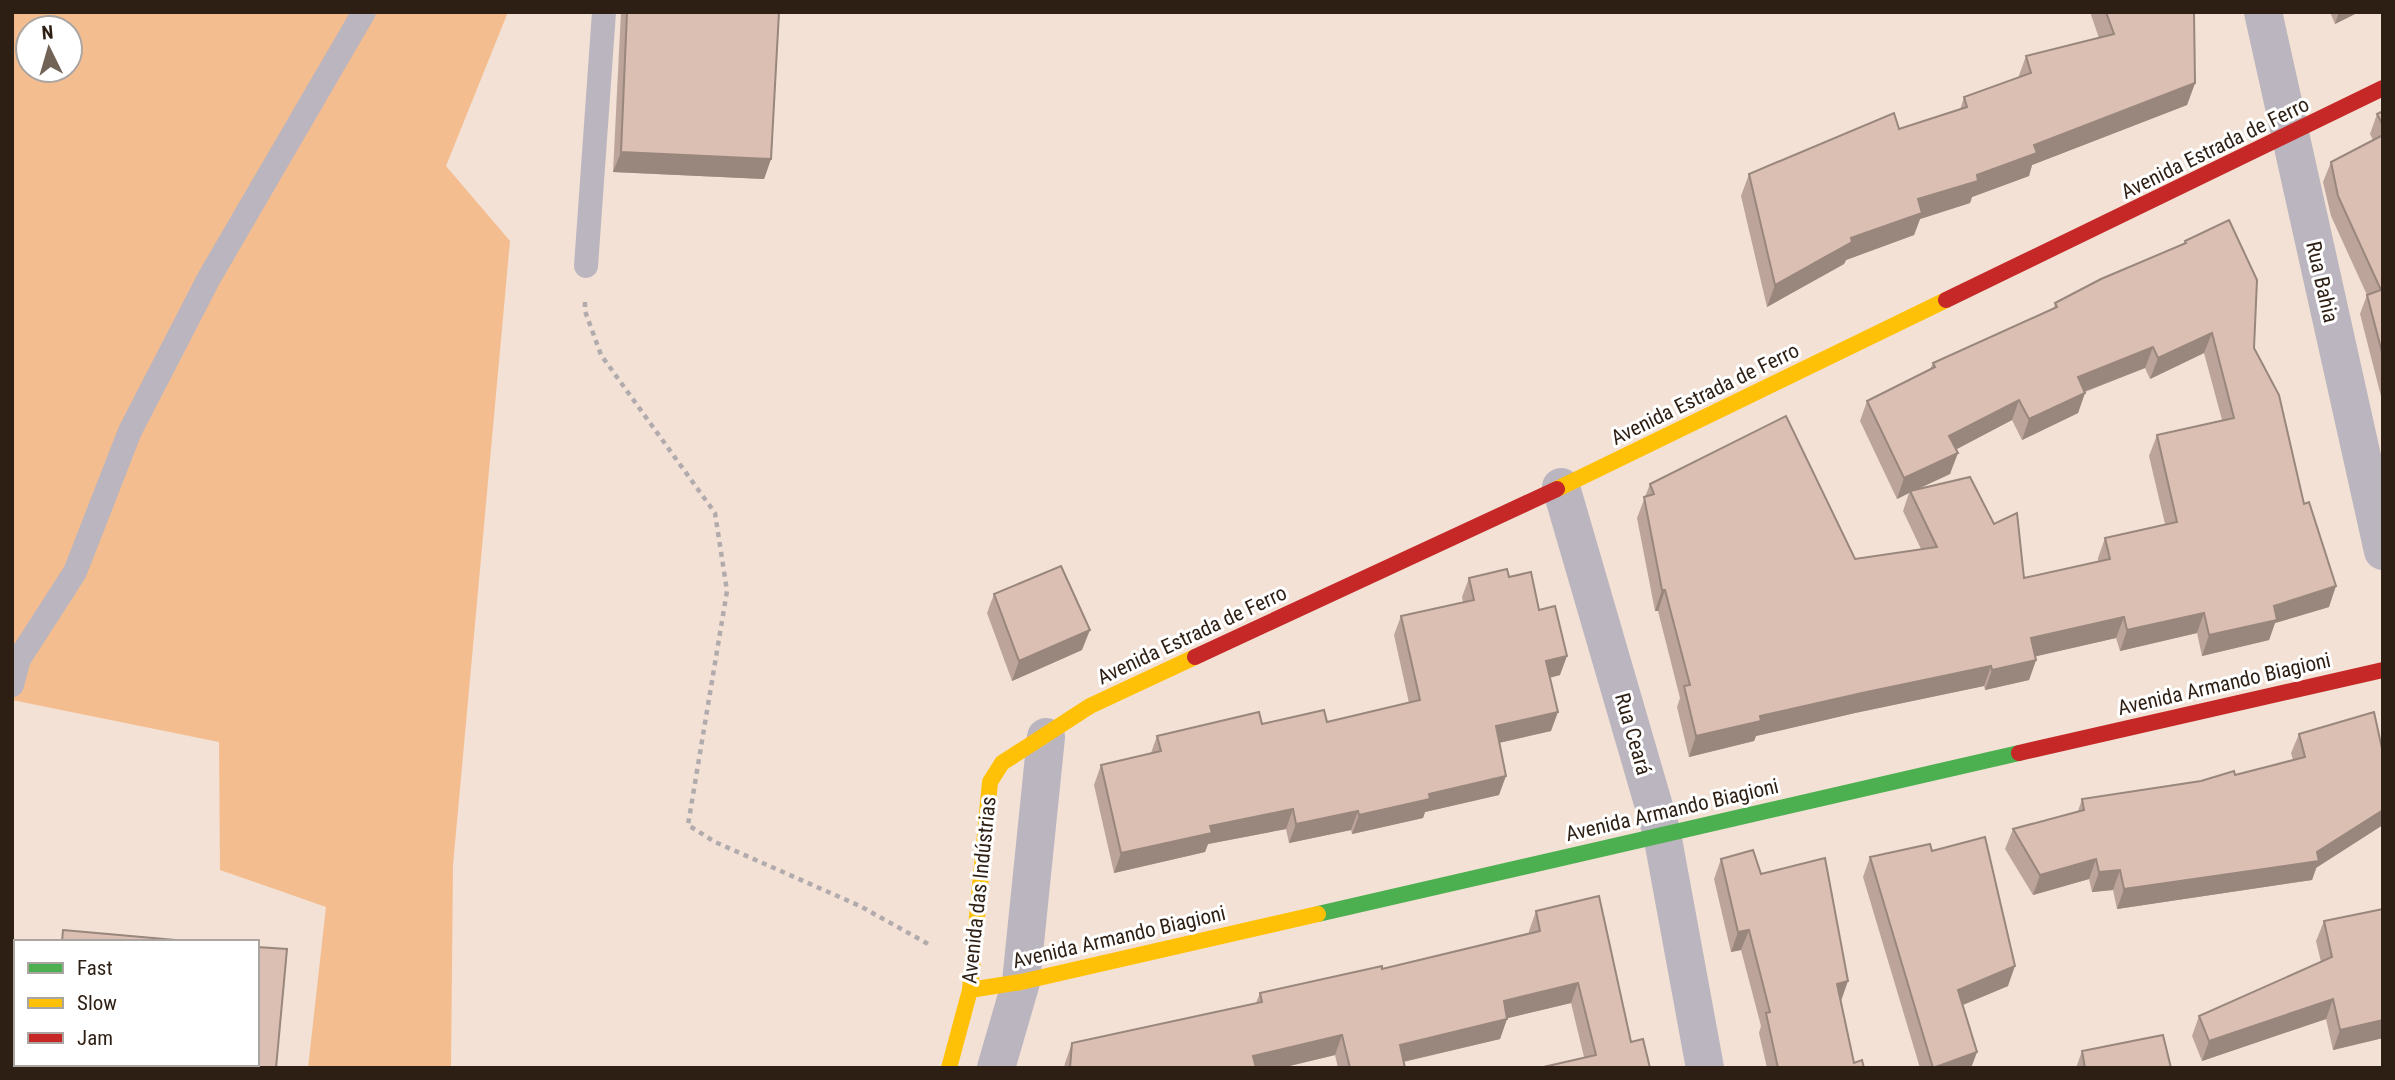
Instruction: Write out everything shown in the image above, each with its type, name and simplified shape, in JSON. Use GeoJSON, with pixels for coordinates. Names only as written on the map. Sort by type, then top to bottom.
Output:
{"type":"FeatureCollection","features":[{"type":"Feature","properties":{"kind":"street","name":"Rua Bahia"},"geometry":{"type":"LineString","coordinates":[[2263,12],[2383,551]]}},
{"type":"Feature","properties":{"kind":"street","name":"Avenida Estrada de Ferro"},"geometry":{"type":"LineString","coordinates":[[1046,737],[1090,706],[1561,487],[2290,136],[2383,88]]}},
{"type":"Feature","properties":{"kind":"street","name":"Rua Ceará"},"geometry":{"type":"LineString","coordinates":[[1561,487],[1662,834],[1705,1068]]}},
{"type":"Feature","properties":{"kind":"street","name":"Avenida Armando Biagioni"},"geometry":{"type":"LineString","coordinates":[[970,990],[1020,982],[2383,670]]}},
{"type":"Feature","properties":{"kind":"street","name":"Avenida das Indústrias"},"geometry":{"type":"LineString","coordinates":[[949,1068],[970,990],[990,782],[1002,763],[1046,737]]}},
{"type":"Feature","properties":{"kind":"street"},"geometry":{"type":"LineString","coordinates":[[996,1068],[1020,982],[1046,737]]}},
{"type":"Feature","properties":{"kind":"lane"},"geometry":{"type":"LineString","coordinates":[[12,685],[19,659],[75,572],[130,431],[209,278],[364,12]]}},
{"type":"Feature","properties":{"kind":"lane"},"geometry":{"type":"LineString","coordinates":[[586,266],[604,12]]}},
{"type":"Feature","properties":{"kind":"path"},"geometry":{"type":"LineString","coordinates":[[586,266],[585,311],[601,355],[715,513],[727,591],[688,825],[715,842],[860,906],[972,966]]}},
{"type":"Feature","properties":{"kind":"shaded area"},"geometry":{"type":"Polygon","coordinates":[[[12,12],[508,12],[446,166],[510,241],[453,865],[451,1068],[308,1068],[326,907],[220,870],[219,742],[12,700],[12,12]]]}},
{"type":"Feature","properties":{"kind":"building"},"geometry":{"type":"Polygon","coordinates":[[[627,12],[779,12],[771,159],[621,152],[627,12]]]}},
{"type":"Feature","properties":{"kind":"building"},"geometry":{"type":"Polygon","coordinates":[[[2106,12],[2194,12],[2195,83],[2034,145],[2037,153],[1977,175],[1978,181],[1918,199],[1922,213],[1851,238],[1852,242],[1775,285],[1749,174],[1894,113],[1899,129],[1967,107],[1964,97],[2031,73],[2026,56],[2114,34],[2106,12]]]}},
{"type":"Feature","properties":{"kind":"building"},"geometry":{"type":"Polygon","coordinates":[[[2383,111],[2383,125],[2377,114],[2383,111]]]}},
{"type":"Feature","properties":{"kind":"building"},"geometry":{"type":"Polygon","coordinates":[[[2383,135],[2383,356],[2367,295],[2381,290],[2338,196],[2331,162],[2383,135]]]}},
{"type":"Feature","properties":{"kind":"building"},"geometry":{"type":"Polygon","coordinates":[[[2229,220],[2257,280],[2254,348],[2279,395],[2304,504],[2309,502],[2336,586],[2274,606],[2277,620],[2209,635],[2204,613],[2127,630],[2124,617],[2031,638],[2036,660],[1992,670],[1991,666],[1862,693],[1760,716],[1761,721],[1696,736],[1684,686],[1690,685],[1665,590],[1662,590],[1644,497],[1654,494],[1650,484],[1786,416],[1855,559],[1937,547],[1910,491],[1970,477],[1994,524],[2017,513],[2024,578],[2110,559],[2105,538],[2177,522],[2157,435],[2234,418],[2212,333],[2158,358],[2153,347],[2078,377],[2085,393],[2029,419],[2019,400],[1949,436],[1958,453],[1904,478],[1867,401],[1935,367],[1933,363],[2057,307],[2055,303],[2101,279],[2186,243],[2185,241],[2229,220]]]}},
{"type":"Feature","properties":{"kind":"building"},"geometry":{"type":"Polygon","coordinates":[[[1061,566],[1090,630],[1019,661],[994,594],[1061,566]]]}},
{"type":"Feature","properties":{"kind":"building"},"geometry":{"type":"Polygon","coordinates":[[[1507,569],[1509,577],[1531,572],[1539,610],[1555,606],[1567,656],[1546,661],[1558,712],[1496,726],[1506,776],[1429,794],[1430,799],[1359,815],[1358,811],[1296,824],[1293,809],[1210,826],[1212,833],[1121,853],[1101,765],[1161,751],[1157,736],[1259,712],[1262,724],[1324,710],[1327,722],[1420,700],[1401,616],[1474,600],[1469,578],[1507,569]]]}},
{"type":"Feature","properties":{"kind":"building"},"geometry":{"type":"Polygon","coordinates":[[[2374,712],[2383,753],[2383,810],[2317,852],[2319,861],[2124,889],[2120,870],[2099,872],[2096,859],[2040,875],[2013,829],[2084,810],[2082,799],[2201,781],[2234,771],[2235,775],[2305,757],[2299,734],[2374,712]]]}},
{"type":"Feature","properties":{"kind":"building"},"geometry":{"type":"Polygon","coordinates":[[[1985,837],[2015,966],[1958,990],[1977,1052],[1933,1068],[1870,857],[1930,844],[1932,851],[1985,837]]]}},
{"type":"Feature","properties":{"kind":"building"},"geometry":{"type":"Polygon","coordinates":[[[1753,850],[1761,874],[1825,858],[1848,981],[1837,984],[1854,1063],[1862,1060],[1864,1068],[1778,1068],[1766,1013],[1770,1012],[1749,930],[1738,932],[1721,859],[1753,850]]]}},
{"type":"Feature","properties":{"kind":"building"},"geometry":{"type":"Polygon","coordinates":[[[1599,896],[1631,1042],[1643,1039],[1650,1068],[1539,1068],[1596,1055],[1578,983],[1504,1001],[1507,1019],[1400,1045],[1405,1068],[1350,1068],[1342,1035],[1253,1056],[1256,1068],[1070,1068],[1072,1043],[1262,1002],[1260,993],[1382,966],[1382,969],[1540,931],[1536,911],[1599,896]]]}},
{"type":"Feature","properties":{"kind":"building"},"geometry":{"type":"Polygon","coordinates":[[[2383,909],[2383,1020],[2340,1030],[2333,999],[2209,1041],[2199,1016],[2332,957],[2324,921],[2383,909]]]}},
{"type":"Feature","properties":{"kind":"building"},"geometry":{"type":"Polygon","coordinates":[[[63,930],[176,940],[62,940],[63,930]]]}},
{"type":"Feature","properties":{"kind":"building"},"geometry":{"type":"Polygon","coordinates":[[[259,947],[287,949],[276,1068],[20,1068],[259,1066],[259,947]]]}},
{"type":"Feature","properties":{"kind":"building"},"geometry":{"type":"Polygon","coordinates":[[[2163,1035],[2171,1068],[2085,1068],[2082,1051],[2163,1035]]]}},
{"type":"Feature","properties":{"kind":"traffic: fast"},"geometry":{"type":"LineString","coordinates":[[1318,914],[2019,753]]}},
{"type":"Feature","properties":{"kind":"traffic: slow"},"geometry":{"type":"LineString","coordinates":[[1557,489],[1946,300]]}},
{"type":"Feature","properties":{"kind":"traffic: slow"},"geometry":{"type":"LineString","coordinates":[[949,1068],[970,990],[990,782],[1002,763],[1090,706],[1195,657]]}},
{"type":"Feature","properties":{"kind":"traffic: slow"},"geometry":{"type":"LineString","coordinates":[[970,990],[1021,982],[1318,914]]}},
{"type":"Feature","properties":{"kind":"traffic: jam"},"geometry":{"type":"LineString","coordinates":[[1946,300],[2383,88]]}},
{"type":"Feature","properties":{"kind":"traffic: jam"},"geometry":{"type":"LineString","coordinates":[[1195,657],[1557,489]]}},
{"type":"Feature","properties":{"kind":"traffic: jam"},"geometry":{"type":"LineString","coordinates":[[2019,753],[2383,670]]}}]}
